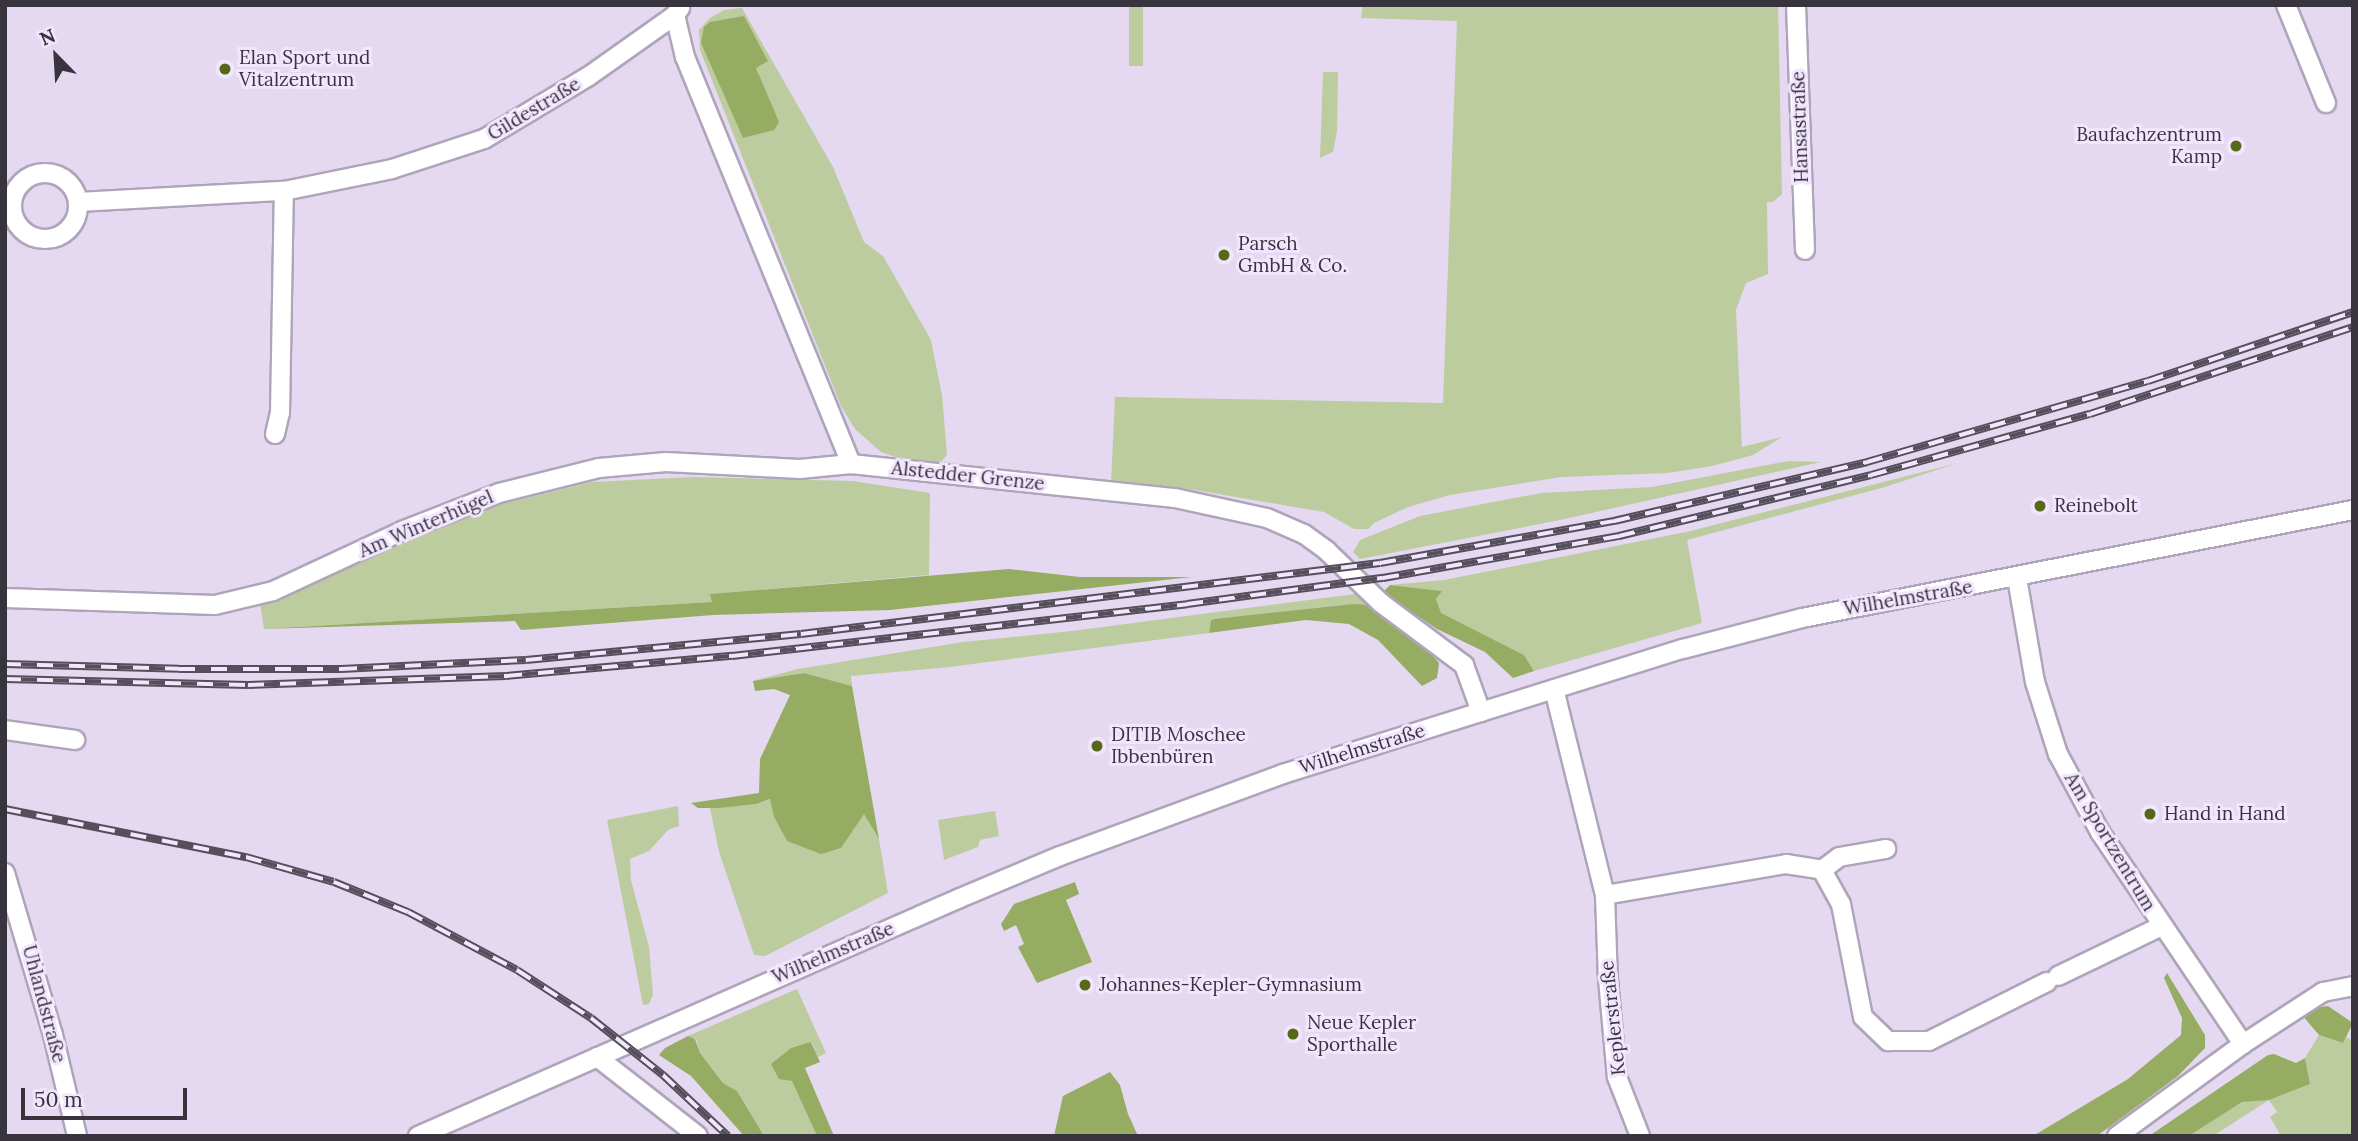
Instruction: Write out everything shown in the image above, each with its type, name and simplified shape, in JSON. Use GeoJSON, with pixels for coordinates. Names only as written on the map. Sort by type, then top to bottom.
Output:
{"type":"FeatureCollection","features":[{"type":"Feature","properties":{"kind":"street","name":"Hansastraße"},"geometry":{"type":"LineString","coordinates":[[1796,5],[1805,250]]}},
{"type":"Feature","properties":{"kind":"street"},"geometry":{"type":"LineString","coordinates":[[2286,5],[2326,103]]}},
{"type":"Feature","properties":{"kind":"street"},"geometry":{"type":"LineString","coordinates":[[678,10],[685,57],[851,464]]}},
{"type":"Feature","properties":{"kind":"street","name":"Gildestraße"},"geometry":{"type":"LineString","coordinates":[[78,202],[284,191],[392,169],[484,139],[589,76],[678,10]]}},
{"type":"Feature","properties":{"kind":"street"},"geometry":{"type":"LineString","coordinates":[[275,434],[281,413],[284,191]]}},
{"type":"Feature","properties":{"kind":"street","name":"Am Winterhügel"},"geometry":{"type":"LineString","coordinates":[[5,598],[215,604],[273,591],[402,531],[499,493],[599,468],[666,462],[800,469],[851,464]]}},
{"type":"Feature","properties":{"kind":"street","name":"Alstedder Grenze"},"geometry":{"type":"LineString","coordinates":[[851,464],[1175,498],[1267,518],[1304,534],[1327,551],[1381,603],[1464,665],[1481,712]]}},
{"type":"Feature","properties":{"kind":"street","name":"Wilhelmstraße"},"geometry":{"type":"LineString","coordinates":[[418,1136],[1060,856],[1283,774],[1683,649],[1802,618],[2017,578],[2353,510]]}},
{"type":"Feature","properties":{"kind":"street","name":"Am Sportzentrum"},"geometry":{"type":"LineString","coordinates":[[2017,578],[2035,681],[2058,754],[2100,832],[2242,1044]]}},
{"type":"Feature","properties":{"kind":"street","name":"Keplerstraße"},"geometry":{"type":"LineString","coordinates":[[1554,689],[1605,895],[1608,979],[1617,1077],[1640,1136]]}},
{"type":"Feature","properties":{"kind":"street"},"geometry":{"type":"LineString","coordinates":[[5,730],[75,740]]}},
{"type":"Feature","properties":{"kind":"street"},"geometry":{"type":"LineString","coordinates":[[1605,895],[1786,864],[1822,870],[1839,857],[1886,849]]}},
{"type":"Feature","properties":{"kind":"street"},"geometry":{"type":"LineString","coordinates":[[1822,870],[1841,904],[1863,1017],[1888,1041],[1929,1041],[2162,926]]}},
{"type":"Feature","properties":{"kind":"street","name":"Uhlandstraße"},"geometry":{"type":"LineString","coordinates":[[5,873],[53,1035],[77,1136]]}},
{"type":"Feature","properties":{"kind":"street"},"geometry":{"type":"LineString","coordinates":[[2117,1136],[2242,1044],[2323,992],[2353,986]]}},
{"type":"Feature","properties":{"kind":"street"},"geometry":{"type":"LineString","coordinates":[[597,1057],[698,1136]]}},
{"type":"Feature","properties":{"kind":"green space"},"geometry":{"type":"Polygon","coordinates":[[[1129,5],[1143,5],[1143,66],[1129,66],[1129,5]]]}},
{"type":"Feature","properties":{"kind":"green space"},"geometry":{"type":"Polygon","coordinates":[[[1363,5],[1778,5],[1782,194],[1773,202],[1767,202],[1768,274],[1746,283],[1736,310],[1742,447],[1782,437],[1753,455],[1712,466],[1668,473],[1561,477],[1450,495],[1408,507],[1374,523],[1368,529],[1354,529],[1324,512],[1189,489],[1111,483],[1115,397],[1443,403],[1457,21],[1361,18],[1363,5]]]}},
{"type":"Feature","properties":{"kind":"green space"},"geometry":{"type":"Polygon","coordinates":[[[742,8],[833,167],[864,242],[883,256],[931,340],[942,395],[947,455],[937,466],[916,464],[881,452],[855,429],[841,406],[700,50],[699,30],[710,18],[724,10],[742,8]]]}},
{"type":"Feature","properties":{"kind":"green space"},"geometry":{"type":"Polygon","coordinates":[[[744,16],[768,61],[756,68],[779,122],[774,130],[743,138],[701,43],[704,27],[710,22],[744,16]]]}},
{"type":"Feature","properties":{"kind":"green space"},"geometry":{"type":"Polygon","coordinates":[[[1323,72],[1338,72],[1337,131],[1333,152],[1320,158],[1323,72]]]}},
{"type":"Feature","properties":{"kind":"green space"},"geometry":{"type":"Polygon","coordinates":[[[1788,461],[1821,462],[1560,520],[1360,559],[1353,552],[1360,540],[1420,516],[1541,493],[1652,487],[1788,461]]]}},
{"type":"Feature","properties":{"kind":"green space"},"geometry":{"type":"Polygon","coordinates":[[[1958,463],[1885,487],[1687,540],[1702,623],[1534,671],[1524,655],[1440,613],[1436,599],[1441,591],[1390,585],[1444,580],[1686,532],[1958,463]]]}},
{"type":"Feature","properties":{"kind":"green space"},"geometry":{"type":"Polygon","coordinates":[[[692,477],[853,481],[930,493],[929,575],[711,594],[713,602],[264,629],[260,603],[469,512],[592,482],[692,477]]]}},
{"type":"Feature","properties":{"kind":"green space"},"geometry":{"type":"Polygon","coordinates":[[[1009,569],[1080,577],[1192,577],[890,610],[713,615],[521,630],[515,621],[264,629],[712,602],[710,594],[1009,569]]]}},
{"type":"Feature","properties":{"kind":"green space"},"geometry":{"type":"Polygon","coordinates":[[[1390,585],[1442,591],[1436,599],[1441,613],[1524,655],[1534,671],[1513,678],[1485,652],[1437,629],[1388,596],[1384,591],[1390,585]]]}},
{"type":"Feature","properties":{"kind":"green space"},"geometry":{"type":"Polygon","coordinates":[[[1355,594],[1367,605],[1214,619],[1211,620],[1209,633],[950,667],[851,676],[852,686],[804,673],[753,681],[798,669],[963,642],[1072,631],[1355,594]]]}},
{"type":"Feature","properties":{"kind":"green space"},"geometry":{"type":"Polygon","coordinates":[[[1354,604],[1367,605],[1427,649],[1439,663],[1437,678],[1422,686],[1378,640],[1349,624],[1306,620],[1209,633],[1211,620],[1214,619],[1354,604]]]}},
{"type":"Feature","properties":{"kind":"green space"},"geometry":{"type":"Polygon","coordinates":[[[804,673],[852,686],[879,839],[864,814],[841,848],[821,854],[787,841],[774,817],[770,799],[756,804],[719,808],[698,808],[691,803],[759,793],[760,759],[790,695],[774,689],[755,691],[753,681],[804,673]]]}},
{"type":"Feature","properties":{"kind":"green space"},"geometry":{"type":"Polygon","coordinates":[[[771,799],[774,817],[787,841],[821,853],[841,847],[864,813],[879,839],[888,893],[765,956],[754,955],[719,852],[710,808],[756,804],[771,799]]]}},
{"type":"Feature","properties":{"kind":"green space"},"geometry":{"type":"Polygon","coordinates":[[[678,806],[679,826],[668,830],[649,851],[630,859],[631,880],[649,947],[653,995],[649,1004],[643,1005],[607,820],[678,806]]]}},
{"type":"Feature","properties":{"kind":"green space"},"geometry":{"type":"Polygon","coordinates":[[[995,811],[999,836],[980,840],[978,847],[944,860],[938,820],[995,811]]]}},
{"type":"Feature","properties":{"kind":"green space"},"geometry":{"type":"Polygon","coordinates":[[[1075,882],[1079,894],[1066,900],[1092,962],[1037,983],[1018,947],[1024,944],[1016,925],[1004,931],[1001,924],[1014,904],[1075,882]]]}},
{"type":"Feature","properties":{"kind":"green space"},"geometry":{"type":"Polygon","coordinates":[[[2167,973],[2205,1035],[2205,1048],[2178,1076],[2097,1136],[2033,1136],[2128,1079],[2181,1035],[2182,1018],[2164,978],[2167,973]]]}},
{"type":"Feature","properties":{"kind":"green space"},"geometry":{"type":"Polygon","coordinates":[[[797,989],[826,1053],[818,1057],[812,1042],[792,1080],[817,1136],[764,1136],[737,1091],[723,1083],[700,1053],[696,1039],[688,1036],[797,989]]]}},
{"type":"Feature","properties":{"kind":"green space"},"geometry":{"type":"Polygon","coordinates":[[[2328,1006],[2353,1023],[2343,1043],[2319,1035],[2302,1015],[2314,1008],[2328,1006]]]}},
{"type":"Feature","properties":{"kind":"green space"},"geometry":{"type":"Polygon","coordinates":[[[2319,1035],[2343,1043],[2346,1037],[2353,1041],[2353,1136],[2281,1136],[2270,1117],[2277,1112],[2269,1100],[2213,1136],[2189,1136],[2242,1102],[2265,1099],[2310,1084],[2305,1058],[2319,1035]]]}},
{"type":"Feature","properties":{"kind":"green space"},"geometry":{"type":"Polygon","coordinates":[[[688,1036],[695,1039],[700,1053],[723,1083],[737,1091],[764,1136],[744,1136],[691,1076],[659,1055],[665,1048],[688,1036]]]}},
{"type":"Feature","properties":{"kind":"green space"},"geometry":{"type":"Polygon","coordinates":[[[811,1042],[820,1062],[805,1068],[834,1136],[817,1136],[792,1081],[779,1079],[771,1064],[791,1048],[811,1042]]]}},
{"type":"Feature","properties":{"kind":"green space"},"geometry":{"type":"Polygon","coordinates":[[[2274,1054],[2296,1063],[2305,1058],[2310,1084],[2269,1100],[2242,1102],[2189,1136],[2149,1136],[2268,1055],[2274,1054]]]}},
{"type":"Feature","properties":{"kind":"green space"},"geometry":{"type":"Polygon","coordinates":[[[1110,1072],[1120,1085],[1128,1114],[1138,1136],[1054,1136],[1063,1096],[1110,1072]]]}},
{"type":"Feature","properties":{"kind":"railway"},"geometry":{"type":"LineString","coordinates":[[5,664],[179,669],[341,669],[526,660],[801,634],[1380,563],[1614,521],[1867,462],[2148,381],[2353,312]]}},
{"type":"Feature","properties":{"kind":"railway"},"geometry":{"type":"LineString","coordinates":[[5,679],[248,685],[506,676],[732,656],[1187,604],[1383,578],[1619,536],[1871,475],[2090,414],[2353,327]]}},
{"type":"Feature","properties":{"kind":"railway"},"geometry":{"type":"LineString","coordinates":[[5,809],[246,857],[334,882],[408,912],[517,970],[591,1018],[663,1075],[728,1136]]}},
{"type":"Feature","properties":{"kind":"place","name":"Elan Sport und Vitalzentrum"},"geometry":{"type":"Point","coordinates":[225,69]}},
{"type":"Feature","properties":{"kind":"place","name":"Baufachzentrum Kamp"},"geometry":{"type":"Point","coordinates":[2236,146]}},
{"type":"Feature","properties":{"kind":"place","name":"Parsch GmbH & Co."},"geometry":{"type":"Point","coordinates":[1224,255]}},
{"type":"Feature","properties":{"kind":"place","name":"Reinebolt"},"geometry":{"type":"Point","coordinates":[2040,506]}},
{"type":"Feature","properties":{"kind":"place","name":"DITIB Moschee Ibbenbüren"},"geometry":{"type":"Point","coordinates":[1097,746]}},
{"type":"Feature","properties":{"kind":"place","name":"Hand in Hand"},"geometry":{"type":"Point","coordinates":[2150,814]}},
{"type":"Feature","properties":{"kind":"place","name":"Johannes-Kepler-Gymnasium"},"geometry":{"type":"Point","coordinates":[1085,985]}},
{"type":"Feature","properties":{"kind":"place","name":"Neue Kepler Sporthalle"},"geometry":{"type":"Point","coordinates":[1293,1034]}}]}
